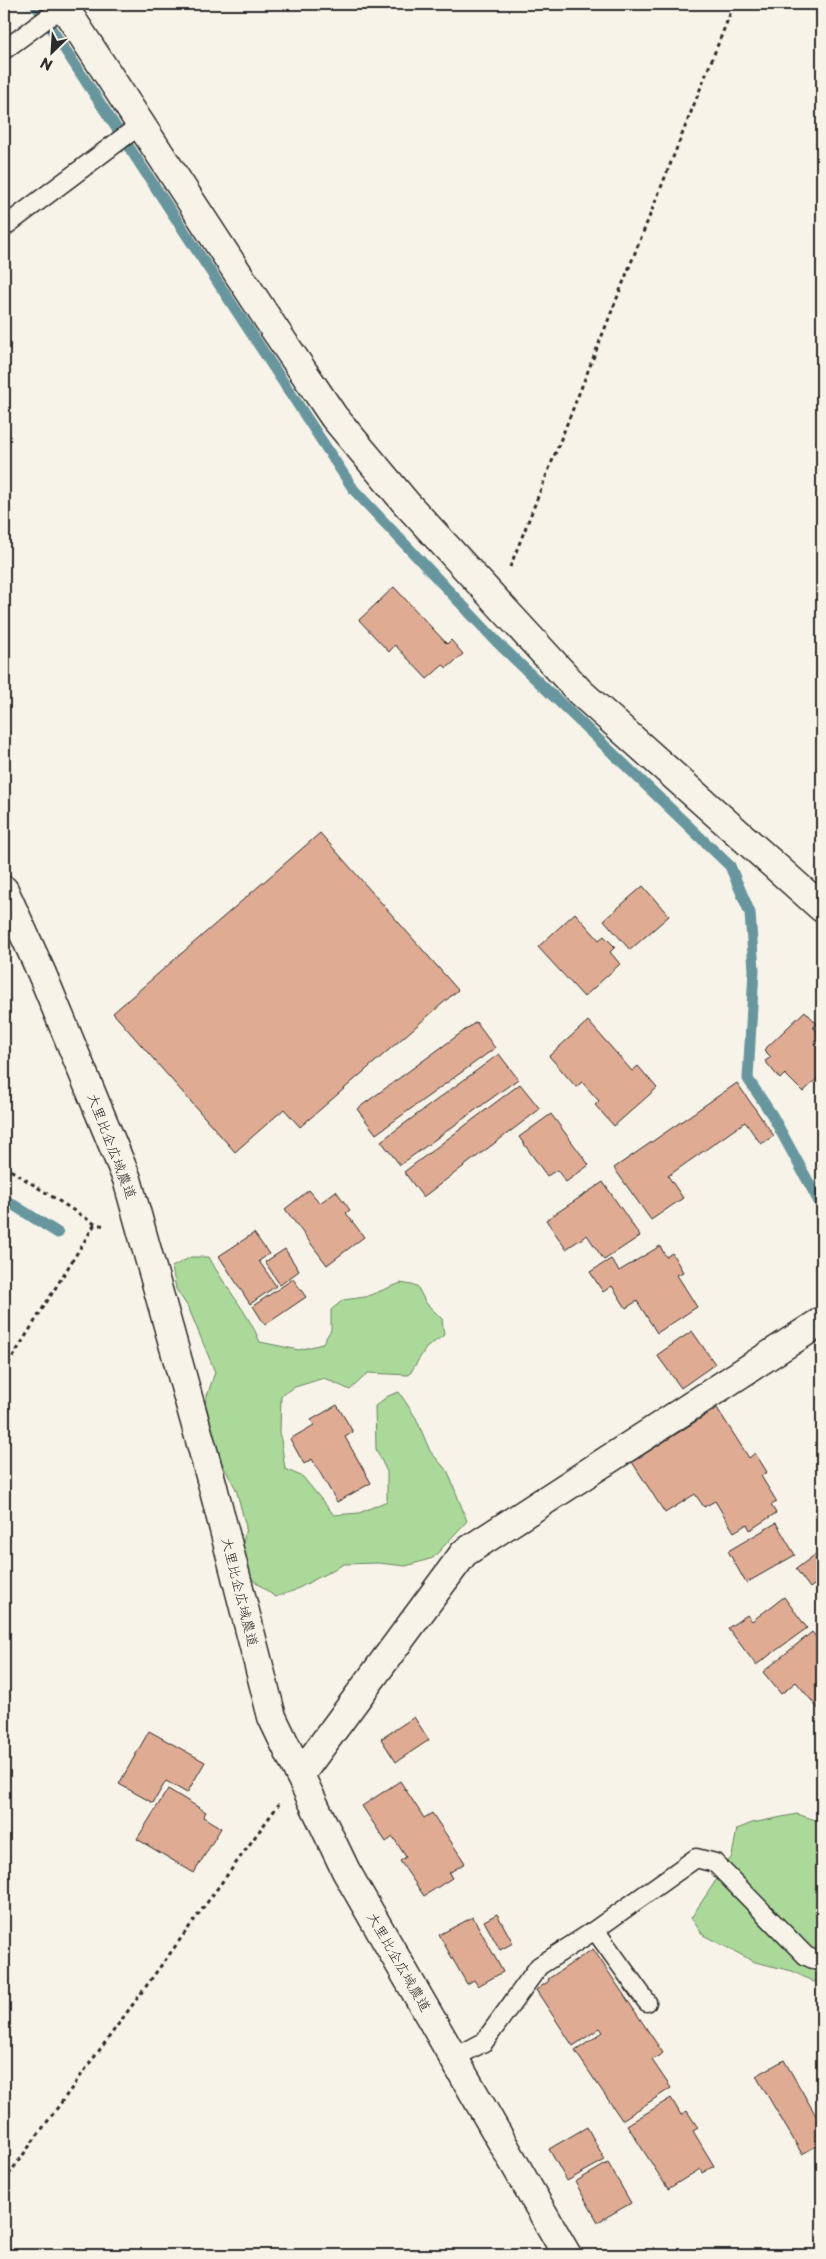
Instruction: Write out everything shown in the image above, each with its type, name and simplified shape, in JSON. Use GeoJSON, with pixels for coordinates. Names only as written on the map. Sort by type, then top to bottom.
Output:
{"type":"FeatureCollection","features":[{"type":"Feature","properties":{"kind":"street"},"geometry":{"type":"LineString","coordinates":[[63,5],[140,125],[334,417],[406,503],[580,692],[822,908]]}},
{"type":"Feature","properties":{"kind":"street","name":"大里比企広域農道"},"geometry":{"type":"LineString","coordinates":[[4,890],[42,974],[128,1179],[212,1483],[272,1717],[346,1871],[567,2255]]}},
{"type":"Feature","properties":{"kind":"street"},"geometry":{"type":"LineString","coordinates":[[300,1775],[464,1553],[822,1321]]}},
{"type":"Feature","properties":{"kind":"lane"},"geometry":{"type":"LineString","coordinates":[[4,50],[63,5]]}},
{"type":"Feature","properties":{"kind":"lane"},"geometry":{"type":"LineString","coordinates":[[4,226],[140,125]]}},
{"type":"Feature","properties":{"kind":"lane"},"geometry":{"type":"LineString","coordinates":[[454,2058],[484,2042],[539,1966],[595,1930],[696,1858],[715,1863],[806,1956],[822,1963]]}},
{"type":"Feature","properties":{"kind":"lane"},"geometry":{"type":"LineString","coordinates":[[595,1930],[647,2002]]}},
{"type":"Feature","properties":{"kind":"path"},"geometry":{"type":"LineString","coordinates":[[496,602],[734,4]]}},
{"type":"Feature","properties":{"kind":"path"},"geometry":{"type":"LineString","coordinates":[[4,1166],[95,1224],[143,1235]]}},
{"type":"Feature","properties":{"kind":"path"},"geometry":{"type":"LineString","coordinates":[[4,1370],[95,1224]]}},
{"type":"Feature","properties":{"kind":"path"},"geometry":{"type":"LineString","coordinates":[[4,2181],[300,1775]]}},
{"type":"Feature","properties":{"kind":"green space"},"geometry":{"type":"Polygon","coordinates":[[[191,1257],[209,1257],[255,1330],[260,1342],[299,1350],[322,1344],[331,1330],[331,1310],[343,1300],[365,1297],[401,1283],[417,1286],[426,1303],[442,1319],[444,1335],[426,1348],[409,1375],[368,1373],[350,1390],[324,1378],[295,1387],[281,1396],[280,1432],[285,1469],[303,1477],[334,1515],[359,1513],[387,1501],[387,1472],[376,1449],[375,1406],[388,1396],[399,1392],[416,1418],[430,1451],[448,1472],[467,1521],[433,1558],[406,1566],[378,1563],[344,1564],[293,1591],[275,1597],[247,1575],[241,1554],[246,1527],[236,1489],[221,1462],[205,1402],[215,1372],[189,1309],[176,1289],[172,1267],[191,1257]]]}},
{"type":"Feature","properties":{"kind":"green space"},"geometry":{"type":"Polygon","coordinates":[[[797,1814],[819,1821],[822,1825],[822,1981],[814,1982],[792,1971],[755,1962],[703,1935],[691,1918],[732,1856],[737,1829],[752,1823],[797,1814]]]}},
{"type":"Feature","properties":{"kind":"building"},"geometry":{"type":"Polygon","coordinates":[[[394,587],[447,644],[451,640],[463,654],[447,668],[443,665],[427,679],[395,645],[389,652],[359,620],[394,587]]]}},
{"type":"Feature","properties":{"kind":"building"},"geometry":{"type":"Polygon","coordinates":[[[320,833],[458,990],[300,1127],[284,1109],[235,1152],[113,1013],[320,833]]]}},
{"type":"Feature","properties":{"kind":"building"},"geometry":{"type":"Polygon","coordinates":[[[643,886],[669,916],[630,950],[604,920],[643,886]]]}},
{"type":"Feature","properties":{"kind":"building"},"geometry":{"type":"Polygon","coordinates":[[[575,913],[599,940],[604,936],[615,947],[610,952],[620,964],[584,997],[538,947],[575,913]]]}},
{"type":"Feature","properties":{"kind":"building"},"geometry":{"type":"Polygon","coordinates":[[[805,1011],[817,1024],[813,1027],[822,1037],[822,1074],[803,1092],[785,1074],[780,1079],[765,1061],[771,1057],[764,1050],[805,1011]]]}},
{"type":"Feature","properties":{"kind":"building"},"geometry":{"type":"Polygon","coordinates":[[[588,1021],[632,1071],[638,1066],[657,1088],[614,1126],[595,1105],[599,1101],[582,1082],[576,1087],[549,1056],[588,1021]]]}},
{"type":"Feature","properties":{"kind":"building"},"geometry":{"type":"Polygon","coordinates":[[[476,1022],[495,1048],[376,1134],[357,1109],[476,1022]]]}},
{"type":"Feature","properties":{"kind":"building"},"geometry":{"type":"Polygon","coordinates":[[[499,1054],[518,1079],[400,1165],[381,1141],[499,1054]]]}},
{"type":"Feature","properties":{"kind":"building"},"geometry":{"type":"Polygon","coordinates":[[[737,1083],[774,1136],[761,1144],[745,1122],[668,1176],[683,1198],[651,1220],[614,1168],[737,1083]]]}},
{"type":"Feature","properties":{"kind":"building"},"geometry":{"type":"Polygon","coordinates":[[[520,1084],[540,1109],[423,1197],[404,1172],[520,1084]]]}},
{"type":"Feature","properties":{"kind":"building"},"geometry":{"type":"Polygon","coordinates":[[[551,1114],[589,1165],[566,1182],[557,1170],[547,1176],[519,1137],[551,1114]]]}},
{"type":"Feature","properties":{"kind":"building"},"geometry":{"type":"Polygon","coordinates":[[[603,1182],[640,1236],[604,1260],[587,1235],[566,1249],[546,1220],[603,1182]]]}},
{"type":"Feature","properties":{"kind":"building"},"geometry":{"type":"Polygon","coordinates":[[[309,1190],[320,1203],[336,1191],[350,1210],[346,1213],[364,1237],[327,1265],[285,1209],[309,1190]]]}},
{"type":"Feature","properties":{"kind":"building"},"geometry":{"type":"Polygon","coordinates":[[[254,1233],[269,1254],[259,1261],[276,1286],[250,1304],[219,1256],[254,1233]]]}},
{"type":"Feature","properties":{"kind":"building"},"geometry":{"type":"Polygon","coordinates":[[[660,1246],[666,1257],[672,1253],[683,1272],[677,1275],[697,1307],[657,1333],[637,1301],[626,1308],[612,1286],[603,1292],[590,1272],[611,1259],[619,1271],[660,1246]]]}},
{"type":"Feature","properties":{"kind":"building"},"geometry":{"type":"Polygon","coordinates":[[[285,1249],[299,1271],[280,1285],[265,1262],[285,1249]]]}},
{"type":"Feature","properties":{"kind":"building"},"geometry":{"type":"Polygon","coordinates":[[[293,1279],[306,1297],[265,1325],[253,1306],[293,1279]]]}},
{"type":"Feature","properties":{"kind":"building"},"geometry":{"type":"Polygon","coordinates":[[[692,1331],[715,1364],[681,1388],[657,1355],[692,1331]]]}},
{"type":"Feature","properties":{"kind":"building"},"geometry":{"type":"Polygon","coordinates":[[[337,1405],[353,1432],[345,1437],[371,1483],[337,1502],[312,1459],[304,1464],[290,1439],[314,1425],[311,1420],[337,1405]]]}},
{"type":"Feature","properties":{"kind":"building"},"geometry":{"type":"Polygon","coordinates":[[[717,1408],[749,1458],[755,1453],[767,1472],[761,1476],[777,1502],[771,1505],[776,1513],[750,1530],[747,1524],[734,1532],[715,1501],[704,1507],[695,1494],[665,1513],[632,1462],[717,1408]]]}},
{"type":"Feature","properties":{"kind":"building"},"geometry":{"type":"Polygon","coordinates":[[[776,1523],[795,1555],[746,1583],[728,1551],[776,1523]]]}},
{"type":"Feature","properties":{"kind":"building"},"geometry":{"type":"Polygon","coordinates":[[[820,1551],[822,1554],[822,1579],[810,1588],[796,1569],[820,1551]]]}},
{"type":"Feature","properties":{"kind":"building"},"geometry":{"type":"Polygon","coordinates":[[[784,1597],[807,1628],[756,1665],[728,1628],[747,1615],[752,1621],[784,1597]]]}},
{"type":"Feature","properties":{"kind":"building"},"geometry":{"type":"Polygon","coordinates":[[[812,1632],[822,1644],[822,1713],[796,1682],[781,1694],[763,1672],[812,1632]]]}},
{"type":"Feature","properties":{"kind":"building"},"geometry":{"type":"Polygon","coordinates":[[[414,1717],[429,1740],[396,1762],[381,1739],[414,1717]]]}},
{"type":"Feature","properties":{"kind":"building"},"geometry":{"type":"Polygon","coordinates":[[[149,1731],[205,1762],[187,1793],[166,1781],[153,1803],[119,1784],[149,1731]]]}},
{"type":"Feature","properties":{"kind":"building"},"geometry":{"type":"Polygon","coordinates":[[[400,1781],[424,1818],[432,1813],[465,1863],[449,1873],[452,1878],[424,1896],[400,1861],[406,1857],[393,1837],[386,1842],[362,1806],[400,1781]]]}},
{"type":"Feature","properties":{"kind":"building"},"geometry":{"type":"Polygon","coordinates":[[[168,1789],[206,1812],[203,1817],[221,1828],[194,1873],[137,1839],[168,1789]]]}},
{"type":"Feature","properties":{"kind":"building"},"geometry":{"type":"Polygon","coordinates":[[[497,1914],[513,1943],[500,1950],[484,1921],[497,1914]]]}},
{"type":"Feature","properties":{"kind":"building"},"geometry":{"type":"Polygon","coordinates":[[[473,1917],[503,1972],[478,1986],[474,1980],[467,1984],[439,1935],[473,1917]]]}},
{"type":"Feature","properties":{"kind":"building"},"geometry":{"type":"Polygon","coordinates":[[[593,1949],[663,2053],[652,2060],[671,2088],[622,2120],[575,2051],[603,2032],[600,2028],[573,2046],[536,1990],[549,1981],[548,1979],[593,1949]]]}},
{"type":"Feature","properties":{"kind":"building"},"geometry":{"type":"Polygon","coordinates":[[[784,2060],[822,2126],[822,2143],[802,2154],[756,2076],[784,2060]]]}},
{"type":"Feature","properties":{"kind":"building"},"geometry":{"type":"Polygon","coordinates":[[[671,2098],[681,2115],[687,2111],[698,2128],[693,2131],[714,2166],[702,2173],[700,2169],[668,2189],[627,2125],[671,2098]]]}},
{"type":"Feature","properties":{"kind":"building"},"geometry":{"type":"Polygon","coordinates":[[[587,2127],[605,2160],[567,2181],[549,2149],[587,2127]]]}},
{"type":"Feature","properties":{"kind":"building"},"geometry":{"type":"Polygon","coordinates":[[[608,2163],[631,2203],[598,2222],[575,2182],[608,2163]]]}},
{"type":"Feature","properties":{"kind":"waterway"},"geometry":{"type":"LineString","coordinates":[[35,4],[354,490],[497,642],[730,866],[750,913],[754,970],[748,1079],[772,1115],[822,1207]]}},
{"type":"Feature","properties":{"kind":"waterway"},"geometry":{"type":"LineString","coordinates":[[4,1199],[58,1233]]}}]}
